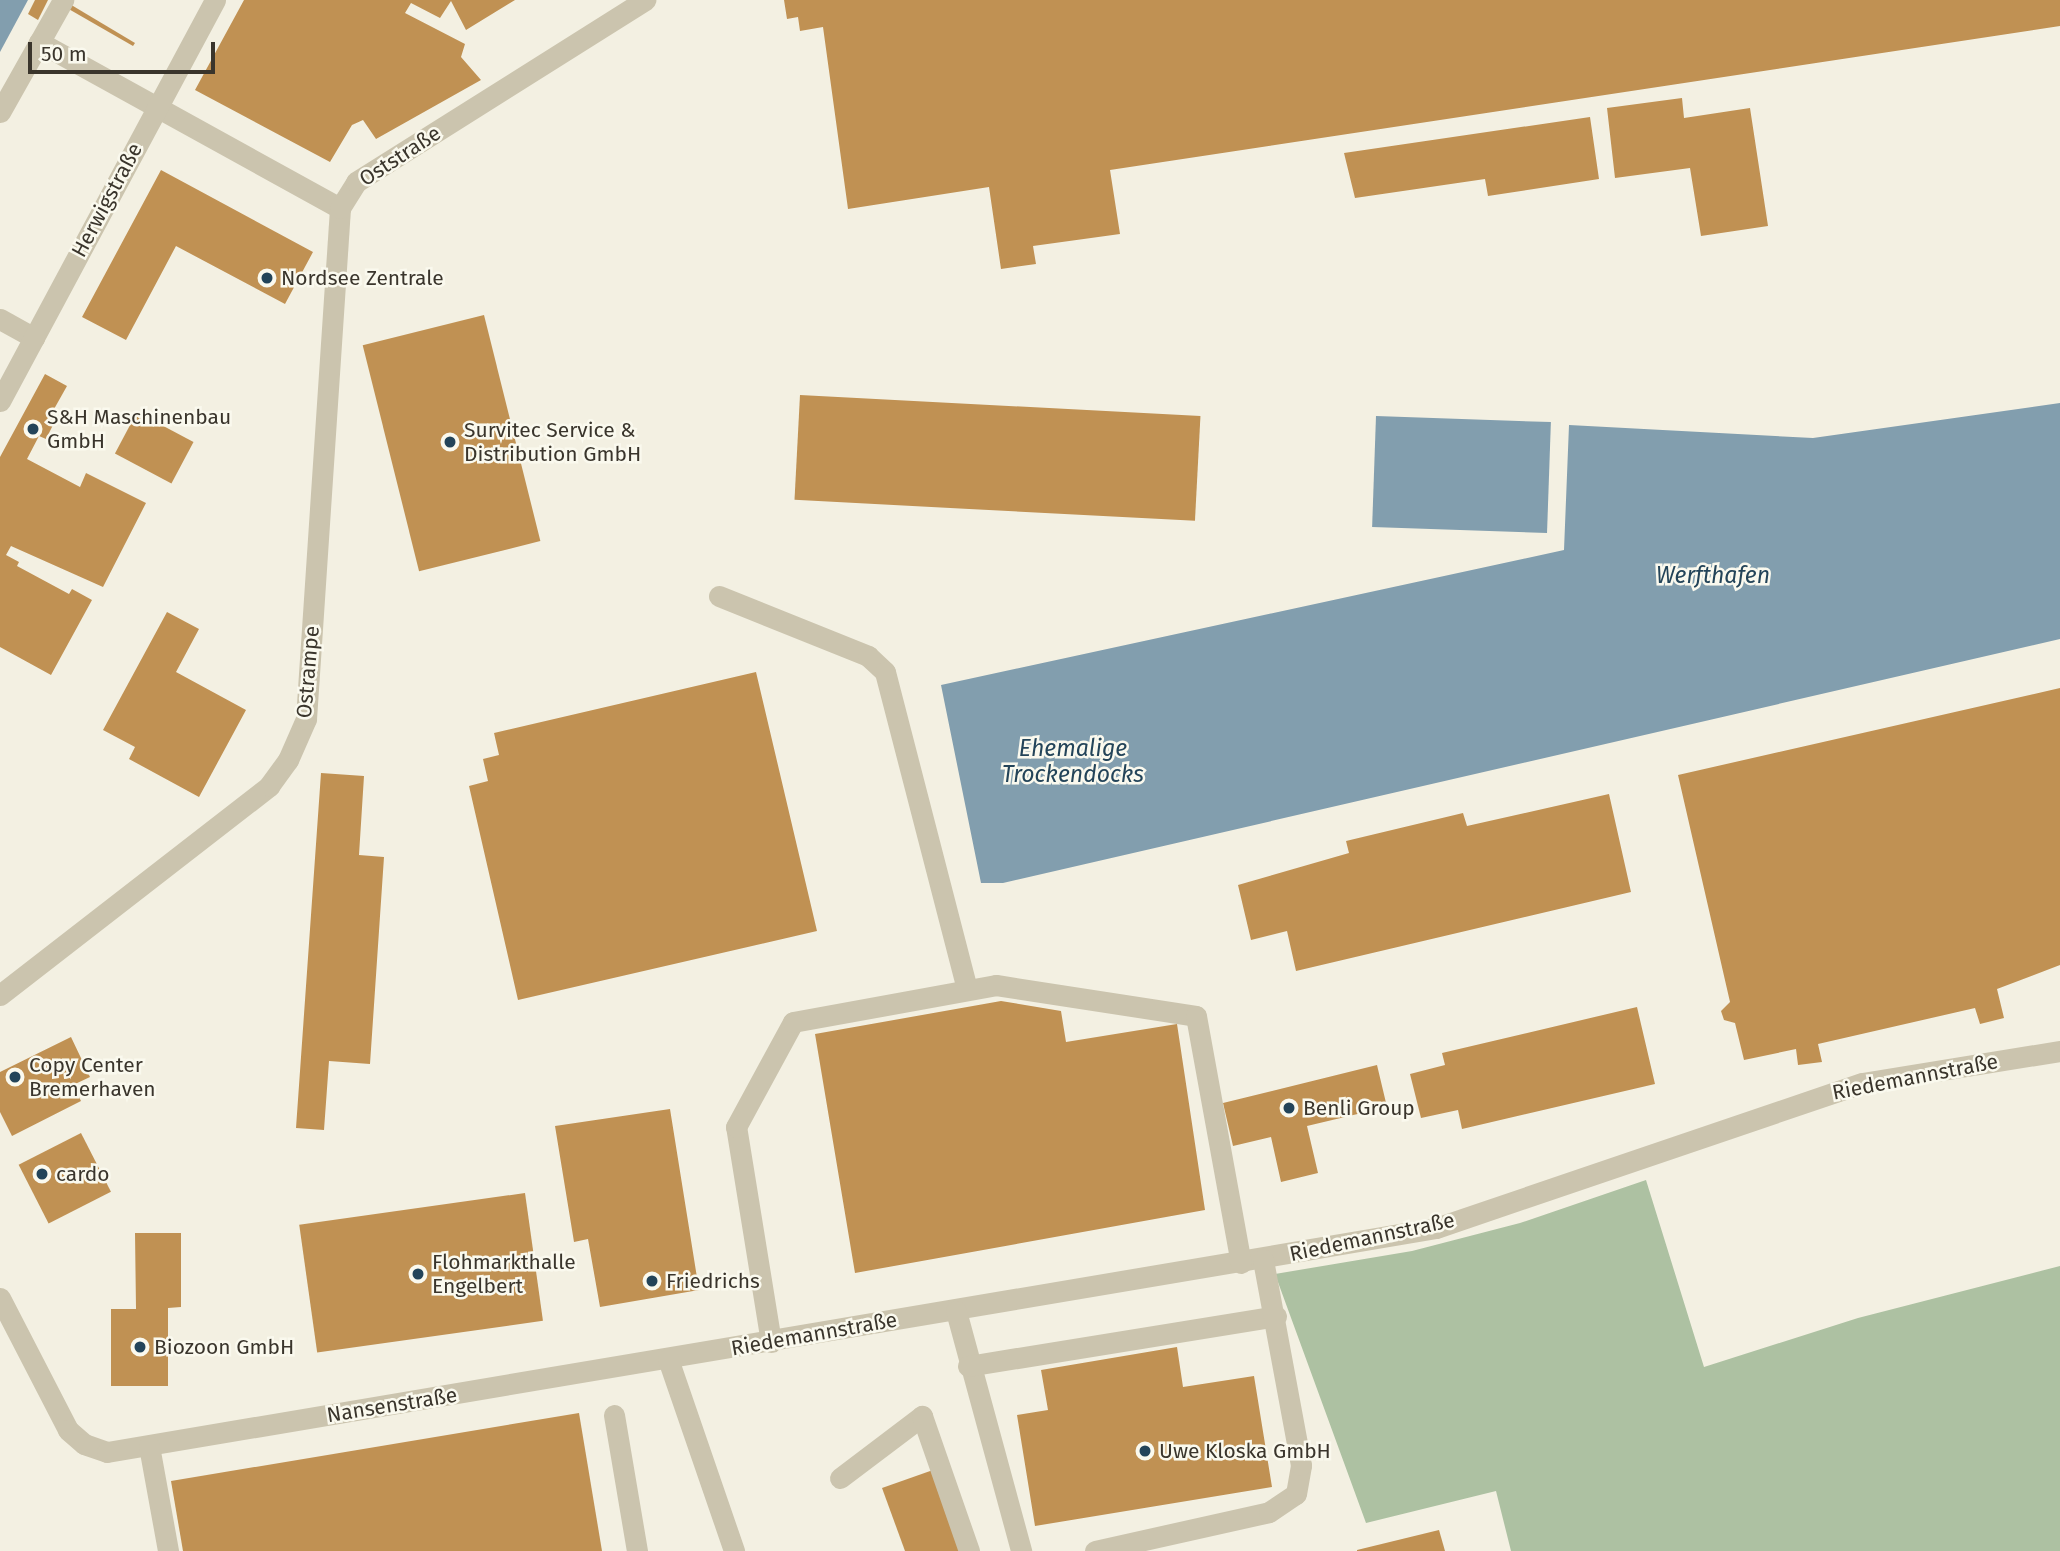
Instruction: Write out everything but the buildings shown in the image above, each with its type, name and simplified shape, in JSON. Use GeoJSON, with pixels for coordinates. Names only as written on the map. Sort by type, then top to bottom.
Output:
{"type":"FeatureCollection","features":[{"type":"Feature","properties":{"kind":"street"},"geometry":{"type":"LineString","coordinates":[[0,112],[63,0]]}},
{"type":"Feature","properties":{"kind":"street","name":"Herwigstraße"},"geometry":{"type":"LineString","coordinates":[[0,401],[215,0]]}},
{"type":"Feature","properties":{"kind":"street","name":"Oststraße"},"geometry":{"type":"LineString","coordinates":[[340,208],[356,182],[645,0]]}},
{"type":"Feature","properties":{"kind":"street"},"geometry":{"type":"LineString","coordinates":[[39,43],[340,208]]}},
{"type":"Feature","properties":{"kind":"street","name":"Ostrampe"},"geometry":{"type":"LineString","coordinates":[[0,995],[269,786],[288,760],[306,719],[340,208]]}},
{"type":"Feature","properties":{"kind":"street"},"geometry":{"type":"LineString","coordinates":[[0,319],[34,338]]}},
{"type":"Feature","properties":{"kind":"street"},"geometry":{"type":"LineString","coordinates":[[719,596],[868,656],[885,672],[967,990]]}},
{"type":"Feature","properties":{"kind":"street"},"geometry":{"type":"LineString","coordinates":[[771,1342],[736,1127],[793,1022],[996,985],[1196,1016],[1241,1263]]}},
{"type":"Feature","properties":{"kind":"street","name":"Riedemannstraße"},"geometry":{"type":"LineString","coordinates":[[668,1359],[1436,1228],[1862,1083],[2060,1051]]}},
{"type":"Feature","properties":{"kind":"street"},"geometry":{"type":"LineString","coordinates":[[1095,1551],[1269,1512],[1296,1494],[1301,1465],[1276,1316],[1263,1259]]}},
{"type":"Feature","properties":{"kind":"street","name":"Nansenstraße"},"geometry":{"type":"LineString","coordinates":[[0,1298],[68,1430],[84,1444],[107,1452],[668,1359]]}},
{"type":"Feature","properties":{"kind":"street"},"geometry":{"type":"LineString","coordinates":[[956,1311],[968,1366],[1021,1551]]}},
{"type":"Feature","properties":{"kind":"street"},"geometry":{"type":"LineString","coordinates":[[968,1366],[1276,1316]]}},
{"type":"Feature","properties":{"kind":"street"},"geometry":{"type":"LineString","coordinates":[[668,1359],[730,1550]]}},
{"type":"Feature","properties":{"kind":"street"},"geometry":{"type":"LineString","coordinates":[[614,1415],[637,1551]]}},
{"type":"Feature","properties":{"kind":"street"},"geometry":{"type":"LineString","coordinates":[[840,1478],[922,1416],[969,1551]]}},
{"type":"Feature","properties":{"kind":"street"},"geometry":{"type":"LineString","coordinates":[[149,1446],[168,1551]]}},
{"type":"Feature","properties":{"kind":"green space"},"geometry":{"type":"Polygon","coordinates":[[[1646,1180],[1704,1367],[1858,1318],[2060,1266],[2060,1551],[1511,1551],[1496,1491],[1366,1523],[1275,1274],[1412,1251],[1520,1223],[1646,1180]]]}},
{"type":"Feature","properties":{"kind":"water"},"geometry":{"type":"Polygon","coordinates":[[[0,0],[28,0],[0,52],[0,0]]]}},
{"type":"Feature","properties":{"kind":"water"},"geometry":{"type":"Polygon","coordinates":[[[2060,403],[2060,639],[1003,883],[981,883],[941,685],[1564,550],[1569,425],[1813,438],[2060,403]]]}},
{"type":"Feature","properties":{"kind":"water"},"geometry":{"type":"Polygon","coordinates":[[[1376,416],[1551,422],[1547,533],[1372,527],[1376,416]]]}},
{"type":"Feature","properties":{"kind":"place","name":"Nordsee Zentrale"},"geometry":{"type":"Point","coordinates":[267,278]}},
{"type":"Feature","properties":{"kind":"place","name":"S&H Maschinenbau GmbH"},"geometry":{"type":"Point","coordinates":[33,429]}},
{"type":"Feature","properties":{"kind":"place","name":"Survitec Service & Distribution GmbH"},"geometry":{"type":"Point","coordinates":[450,442]}},
{"type":"Feature","properties":{"kind":"place","name":"Copy Center Bremerhaven"},"geometry":{"type":"Point","coordinates":[15,1077]}},
{"type":"Feature","properties":{"kind":"place","name":"Benli Group"},"geometry":{"type":"Point","coordinates":[1289,1108]}},
{"type":"Feature","properties":{"kind":"place","name":"cardo"},"geometry":{"type":"Point","coordinates":[42,1174]}},
{"type":"Feature","properties":{"kind":"place","name":"Flohmarkthalle Engelbert"},"geometry":{"type":"Point","coordinates":[418,1274]}},
{"type":"Feature","properties":{"kind":"place","name":"Friedrichs"},"geometry":{"type":"Point","coordinates":[652,1281]}},
{"type":"Feature","properties":{"kind":"place","name":"Biozoon GmbH"},"geometry":{"type":"Point","coordinates":[140,1347]}},
{"type":"Feature","properties":{"kind":"place","name":"Uwe Kloska GmbH"},"geometry":{"type":"Point","coordinates":[1145,1451]}},
{"type":"Feature","properties":{"kind":"water label","name":"Werfthafen"},"geometry":{"type":"Point","coordinates":[1713,575]}},
{"type":"Feature","properties":{"kind":"water label","name":"Ehemalige Trockendocks"},"geometry":{"type":"Point","coordinates":[1073,761]}}]}
